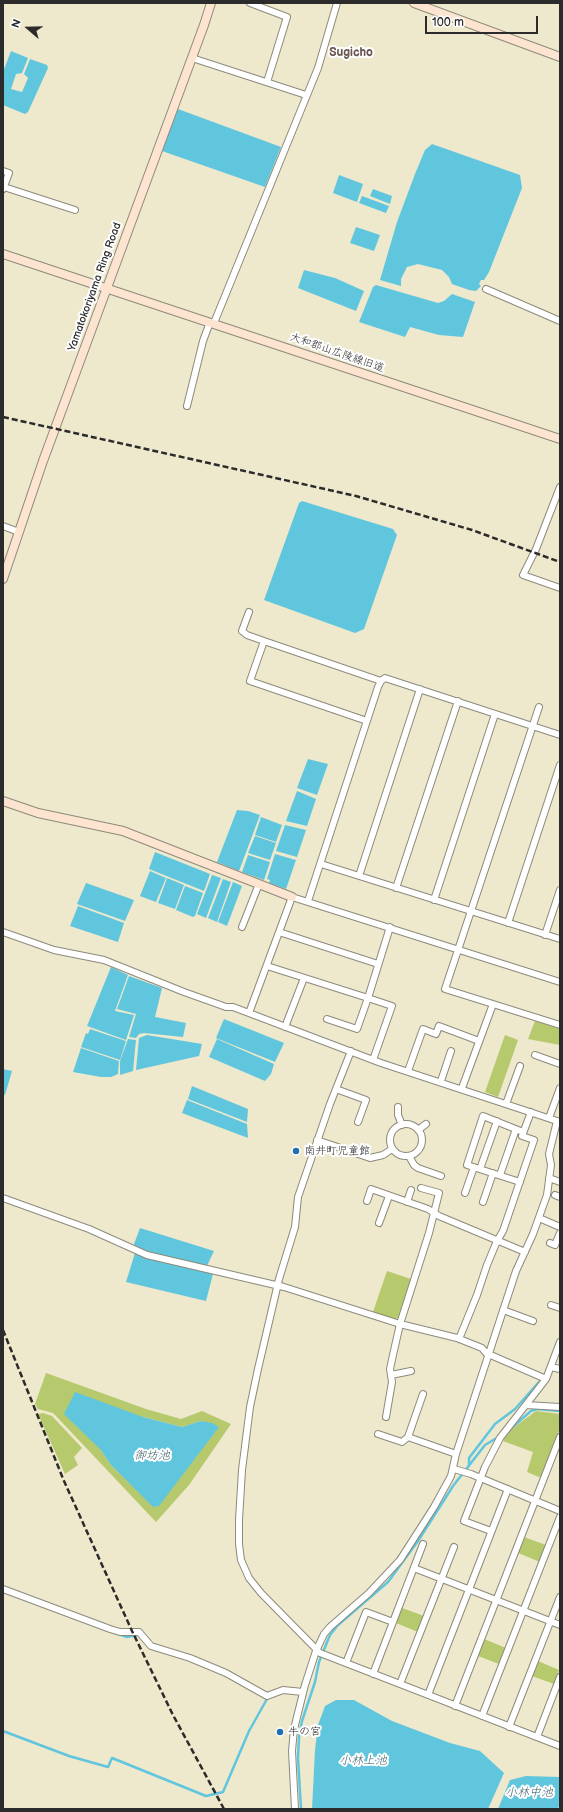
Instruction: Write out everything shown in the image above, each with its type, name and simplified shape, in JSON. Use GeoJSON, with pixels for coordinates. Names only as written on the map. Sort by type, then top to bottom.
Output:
{"type":"FeatureCollection","features":[{"type":"Feature","properties":{"kind":"street","name":"Yamatokoriyama Ring Road"},"geometry":{"type":"LineString","coordinates":[[3,579],[106,287],[192,58],[211,3]]}},
{"type":"Feature","properties":{"kind":"street"},"geometry":{"type":"LineString","coordinates":[[250,3],[287,17],[266,82]]}},
{"type":"Feature","properties":{"kind":"street"},"geometry":{"type":"LineString","coordinates":[[186,406],[203,342],[318,68],[337,3]]}},
{"type":"Feature","properties":{"kind":"street"},"geometry":{"type":"LineString","coordinates":[[414,3],[560,57]]}},
{"type":"Feature","properties":{"kind":"street"},"geometry":{"type":"LineString","coordinates":[[192,58],[306,95]]}},
{"type":"Feature","properties":{"kind":"street"},"geometry":{"type":"LineString","coordinates":[[3,171],[9,173],[3,188],[75,210]]}},
{"type":"Feature","properties":{"kind":"street","name":"大和郡山広陵線旧道"},"geometry":{"type":"LineString","coordinates":[[3,254],[560,439]]}},
{"type":"Feature","properties":{"kind":"street"},"geometry":{"type":"LineString","coordinates":[[486,289],[560,321]]}},
{"type":"Feature","properties":{"kind":"street"},"geometry":{"type":"LineString","coordinates":[[560,486],[557,502],[523,575],[560,588]]}},
{"type":"Feature","properties":{"kind":"street"},"geometry":{"type":"LineString","coordinates":[[3,526],[19,532]]}},
{"type":"Feature","properties":{"kind":"street"},"geometry":{"type":"LineString","coordinates":[[249,612],[242,630],[247,635],[381,681]]}},
{"type":"Feature","properties":{"kind":"street"},"geometry":{"type":"LineString","coordinates":[[264,641],[250,681],[367,721]]}},
{"type":"Feature","properties":{"kind":"street"},"geometry":{"type":"LineString","coordinates":[[308,901],[367,721],[381,681],[385,678],[560,735]]}},
{"type":"Feature","properties":{"kind":"street"},"geometry":{"type":"LineString","coordinates":[[358,876],[420,689]]}},
{"type":"Feature","properties":{"kind":"street"},"geometry":{"type":"LineString","coordinates":[[396,888],[458,701]]}},
{"type":"Feature","properties":{"kind":"street"},"geometry":{"type":"LineString","coordinates":[[539,706],[445,989],[560,1025]]}},
{"type":"Feature","properties":{"kind":"street"},"geometry":{"type":"LineString","coordinates":[[434,900],[495,714]]}},
{"type":"Feature","properties":{"kind":"street"},"geometry":{"type":"LineString","coordinates":[[508,923],[560,765]]}},
{"type":"Feature","properties":{"kind":"street"},"geometry":{"type":"LineString","coordinates":[[3,802],[38,813],[123,831],[292,897],[560,982]]}},
{"type":"Feature","properties":{"kind":"street"},"geometry":{"type":"LineString","coordinates":[[321,864],[560,939]]}},
{"type":"Feature","properties":{"kind":"street"},"geometry":{"type":"LineString","coordinates":[[242,927],[259,884]]}},
{"type":"Feature","properties":{"kind":"street"},"geometry":{"type":"LineString","coordinates":[[545,935],[560,890]]}},
{"type":"Feature","properties":{"kind":"street"},"geometry":{"type":"LineString","coordinates":[[248,1013],[292,897]]}},
{"type":"Feature","properties":{"kind":"street"},"geometry":{"type":"LineString","coordinates":[[327,1018],[357,1029],[390,927]]}},
{"type":"Feature","properties":{"kind":"street"},"geometry":{"type":"LineString","coordinates":[[3,932],[54,950],[100,959],[195,996],[248,1013],[373,1060],[441,1081],[559,1122],[551,1141],[551,1165],[548,1195],[516,1271],[456,1454],[456,1470],[400,1560],[369,1593],[324,1634],[320,1653],[303,1692],[294,1729],[292,1751],[295,1809]]}},
{"type":"Feature","properties":{"kind":"street"},"geometry":{"type":"LineString","coordinates":[[279,932],[378,964]]}},
{"type":"Feature","properties":{"kind":"street"},"geometry":{"type":"LineString","coordinates":[[267,966],[392,1006],[373,1060]]}},
{"type":"Feature","properties":{"kind":"street"},"geometry":{"type":"LineString","coordinates":[[285,1027],[304,978]]}},
{"type":"Feature","properties":{"kind":"street"},"geometry":{"type":"LineString","coordinates":[[462,1088],[493,1004]]}},
{"type":"Feature","properties":{"kind":"street"},"geometry":{"type":"LineString","coordinates":[[408,1071],[423,1029],[436,1034],[439,1026],[479,1041]]}},
{"type":"Feature","properties":{"kind":"street"},"geometry":{"type":"LineString","coordinates":[[351,1051],[317,1140],[296,1205],[295,1227],[277,1286],[250,1407],[242,1470],[239,1544],[242,1560],[249,1578],[261,1594],[320,1653],[560,1746]]}},
{"type":"Feature","properties":{"kind":"street"},"geometry":{"type":"LineString","coordinates":[[441,1081],[451,1051]]}},
{"type":"Feature","properties":{"kind":"street"},"geometry":{"type":"LineString","coordinates":[[535,1055],[560,1064]]}},
{"type":"Feature","properties":{"kind":"street"},"geometry":{"type":"LineString","coordinates":[[506,1104],[520,1066]]}},
{"type":"Feature","properties":{"kind":"street"},"geometry":{"type":"LineString","coordinates":[[548,1118],[560,1088]]}},
{"type":"Feature","properties":{"kind":"street"},"geometry":{"type":"LineString","coordinates":[[336,1089],[366,1100],[358,1122]]}},
{"type":"Feature","properties":{"kind":"street"},"geometry":{"type":"LineString","coordinates":[[398,1107],[398,1115],[402,1125]]}},
{"type":"Feature","properties":{"kind":"street"},"geometry":{"type":"LineString","coordinates":[[459,1339],[478,1295],[487,1265],[503,1231],[534,1140],[522,1136],[531,1112]]}},
{"type":"Feature","properties":{"kind":"street"},"geometry":{"type":"LineString","coordinates":[[520,1182],[467,1165],[483,1116],[523,1132]]}},
{"type":"Feature","properties":{"kind":"street"},"geometry":{"type":"LineString","coordinates":[[465,1193],[497,1121]]}},
{"type":"Feature","properties":{"kind":"street"},"geometry":{"type":"LineString","coordinates":[[408,1124],[418,1130],[421,1135],[422,1144],[417,1152],[409,1156],[400,1155],[392,1149],[391,1136],[396,1128],[402,1125],[408,1124]]}},
{"type":"Feature","properties":{"kind":"street"},"geometry":{"type":"LineString","coordinates":[[418,1130],[426,1124]]}},
{"type":"Feature","properties":{"kind":"street"},"geometry":{"type":"LineString","coordinates":[[500,1175],[516,1129]]}},
{"type":"Feature","properties":{"kind":"street"},"geometry":{"type":"LineString","coordinates":[[317,1140],[370,1158],[379,1156],[392,1149]]}},
{"type":"Feature","properties":{"kind":"street"},"geometry":{"type":"LineString","coordinates":[[409,1156],[414,1165],[418,1168],[441,1176]]}},
{"type":"Feature","properties":{"kind":"street"},"geometry":{"type":"LineString","coordinates":[[483,1202],[493,1173]]}},
{"type":"Feature","properties":{"kind":"street"},"geometry":{"type":"LineString","coordinates":[[549,1178],[560,1182]]}},
{"type":"Feature","properties":{"kind":"street"},"geometry":{"type":"LineString","coordinates":[[386,1417],[392,1382],[391,1362],[400,1324],[428,1239],[438,1193],[421,1188]]}},
{"type":"Feature","properties":{"kind":"street"},"geometry":{"type":"LineString","coordinates":[[366,1202],[371,1189],[433,1212],[525,1252]]}},
{"type":"Feature","properties":{"kind":"street"},"geometry":{"type":"LineString","coordinates":[[407,1202],[411,1190]]}},
{"type":"Feature","properties":{"kind":"street"},"geometry":{"type":"LineString","coordinates":[[379,1223],[390,1196]]}},
{"type":"Feature","properties":{"kind":"street"},"geometry":{"type":"LineString","coordinates":[[3,1198],[89,1229],[147,1255],[277,1286],[400,1324],[459,1339],[482,1348],[489,1354],[546,1379]]}},
{"type":"Feature","properties":{"kind":"street"},"geometry":{"type":"LineString","coordinates":[[539,1218],[560,1227]]}},
{"type":"Feature","properties":{"kind":"street"},"geometry":{"type":"LineString","coordinates":[[550,1243],[555,1245],[560,1234]]}},
{"type":"Feature","properties":{"kind":"street"},"geometry":{"type":"LineString","coordinates":[[551,1305],[560,1308]]}},
{"type":"Feature","properties":{"kind":"street"},"geometry":{"type":"LineString","coordinates":[[503,1310],[532,1321]]}},
{"type":"Feature","properties":{"kind":"street"},"geometry":{"type":"LineString","coordinates":[[492,1531],[464,1521],[481,1478],[500,1438],[505,1429],[546,1379],[560,1342]]}},
{"type":"Feature","properties":{"kind":"street"},"geometry":{"type":"LineString","coordinates":[[551,1367],[560,1368]]}},
{"type":"Feature","properties":{"kind":"street"},"geometry":{"type":"LineString","coordinates":[[391,1375],[410,1371]]}},
{"type":"Feature","properties":{"kind":"street"},"geometry":{"type":"LineString","coordinates":[[378,1434],[402,1442],[408,1437],[423,1394]]}},
{"type":"Feature","properties":{"kind":"street"},"geometry":{"type":"LineString","coordinates":[[526,1404],[560,1407]]}},
{"type":"Feature","properties":{"kind":"street"},"geometry":{"type":"LineString","coordinates":[[455,1706],[560,1436]]}},
{"type":"Feature","properties":{"kind":"street"},"geometry":{"type":"LineString","coordinates":[[408,1437],[456,1454]]}},
{"type":"Feature","properties":{"kind":"street"},"geometry":{"type":"LineString","coordinates":[[456,1470],[471,1474],[535,1502],[560,1511]]}},
{"type":"Feature","properties":{"kind":"street"},"geometry":{"type":"LineString","coordinates":[[428,1695],[508,1489]]}},
{"type":"Feature","properties":{"kind":"street"},"geometry":{"type":"LineString","coordinates":[[482,1716],[560,1518]]}},
{"type":"Feature","properties":{"kind":"street"},"geometry":{"type":"LineString","coordinates":[[373,1674],[423,1544]]}},
{"type":"Feature","properties":{"kind":"street"},"geometry":{"type":"LineString","coordinates":[[400,1684],[454,1547]]}},
{"type":"Feature","properties":{"kind":"street"},"geometry":{"type":"LineString","coordinates":[[414,1568],[560,1625]]}},
{"type":"Feature","properties":{"kind":"street"},"geometry":{"type":"LineString","coordinates":[[3,1589],[110,1629],[120,1632],[139,1632],[151,1646],[190,1658],[226,1673],[267,1696],[283,1690],[303,1692]]}},
{"type":"Feature","properties":{"kind":"street"},"geometry":{"type":"LineString","coordinates":[[509,1727],[560,1596]]}},
{"type":"Feature","properties":{"kind":"street"},"geometry":{"type":"LineString","coordinates":[[346,1663],[366,1612],[393,1622]]}},
{"type":"Feature","properties":{"kind":"street"},"geometry":{"type":"LineString","coordinates":[[537,1737],[560,1677]]}},
{"type":"Feature","properties":{"kind":"green space"},"geometry":{"type":"Polygon","coordinates":[[[535,1021],[560,1029],[560,1045],[528,1039],[535,1021]]]}},
{"type":"Feature","properties":{"kind":"green space"},"geometry":{"type":"Polygon","coordinates":[[[505,1035],[518,1040],[498,1097],[485,1092],[505,1035]]]}},
{"type":"Feature","properties":{"kind":"green space"},"geometry":{"type":"Polygon","coordinates":[[[387,1271],[411,1279],[398,1318],[394,1319],[373,1312],[387,1271]]]}},
{"type":"Feature","properties":{"kind":"green space"},"geometry":{"type":"Polygon","coordinates":[[[46,1373],[146,1409],[181,1419],[202,1411],[231,1424],[189,1485],[156,1522],[53,1413],[38,1409],[35,1404],[46,1373]],[[143,1417],[100,1449],[111,1465],[154,1507],[159,1505],[218,1427],[201,1421],[182,1427],[143,1417]]]}},
{"type":"Feature","properties":{"kind":"green space"},"geometry":{"type":"Polygon","coordinates":[[[536,1411],[560,1414],[560,1428],[541,1478],[527,1472],[533,1452],[503,1441],[509,1431],[536,1411]]]}},
{"type":"Feature","properties":{"kind":"green space"},"geometry":{"type":"Polygon","coordinates":[[[43,1413],[52,1416],[82,1448],[74,1457],[78,1465],[65,1474],[38,1414],[43,1413]]]}},
{"type":"Feature","properties":{"kind":"green space"},"geometry":{"type":"Polygon","coordinates":[[[524,1537],[546,1545],[540,1562],[518,1553],[524,1537]]]}},
{"type":"Feature","properties":{"kind":"green space"},"geometry":{"type":"Polygon","coordinates":[[[402,1608],[424,1616],[418,1632],[396,1623],[402,1608]]]}},
{"type":"Feature","properties":{"kind":"green space"},"geometry":{"type":"Polygon","coordinates":[[[484,1639],[506,1648],[499,1664],[478,1656],[484,1639]]]}},
{"type":"Feature","properties":{"kind":"green space"},"geometry":{"type":"Polygon","coordinates":[[[538,1661],[559,1670],[554,1684],[532,1676],[538,1661]]]}},
{"type":"Feature","properties":{"kind":"water"},"geometry":{"type":"Polygon","coordinates":[[[11,51],[28,58],[22,73],[16,74],[11,89],[22,92],[28,78],[24,74],[30,59],[47,65],[48,68],[28,112],[25,114],[3,105],[3,72],[11,51]]]}},
{"type":"Feature","properties":{"kind":"water"},"geometry":{"type":"Polygon","coordinates":[[[178,109],[281,147],[265,187],[162,151],[178,109]]]}},
{"type":"Feature","properties":{"kind":"water"},"geometry":{"type":"Polygon","coordinates":[[[432,144],[520,175],[522,188],[489,272],[484,280],[481,280],[479,284],[481,286],[476,291],[452,284],[449,277],[442,270],[418,264],[407,267],[401,279],[401,286],[380,280],[397,222],[415,174],[425,150],[432,144]]]}},
{"type":"Feature","properties":{"kind":"water"},"geometry":{"type":"Polygon","coordinates":[[[339,175],[363,184],[357,202],[333,193],[339,175]]]}},
{"type":"Feature","properties":{"kind":"water"},"geometry":{"type":"Polygon","coordinates":[[[373,189],[392,196],[390,204],[370,196],[373,189]]]}},
{"type":"Feature","properties":{"kind":"water"},"geometry":{"type":"Polygon","coordinates":[[[362,196],[389,206],[386,213],[359,203],[362,196]]]}},
{"type":"Feature","properties":{"kind":"water"},"geometry":{"type":"Polygon","coordinates":[[[356,227],[380,235],[374,251],[350,243],[356,227]]]}},
{"type":"Feature","properties":{"kind":"water"},"geometry":{"type":"Polygon","coordinates":[[[304,270],[335,278],[364,291],[356,311],[298,288],[304,270]]]}},
{"type":"Feature","properties":{"kind":"water"},"geometry":{"type":"Polygon","coordinates":[[[376,285],[438,303],[444,301],[452,294],[475,302],[463,337],[439,335],[410,327],[405,337],[359,322],[373,287],[376,285]]]}},
{"type":"Feature","properties":{"kind":"water"},"geometry":{"type":"Polygon","coordinates":[[[302,501],[393,529],[397,535],[364,629],[355,633],[264,600],[299,503],[302,501]]]}},
{"type":"Feature","properties":{"kind":"water"},"geometry":{"type":"Polygon","coordinates":[[[308,759],[328,764],[317,795],[297,788],[308,759]]]}},
{"type":"Feature","properties":{"kind":"water"},"geometry":{"type":"Polygon","coordinates":[[[297,791],[316,799],[307,826],[286,821],[297,791]]]}},
{"type":"Feature","properties":{"kind":"water"},"geometry":{"type":"Polygon","coordinates":[[[237,810],[248,811],[260,815],[239,871],[217,862],[237,810]]]}},
{"type":"Feature","properties":{"kind":"water"},"geometry":{"type":"Polygon","coordinates":[[[261,817],[282,825],[276,842],[255,835],[261,817]]]}},
{"type":"Feature","properties":{"kind":"water"},"geometry":{"type":"Polygon","coordinates":[[[285,825],[306,830],[297,857],[276,851],[285,825]]]}},
{"type":"Feature","properties":{"kind":"water"},"geometry":{"type":"Polygon","coordinates":[[[255,836],[276,843],[270,860],[248,853],[255,836]]]}},
{"type":"Feature","properties":{"kind":"water"},"geometry":{"type":"Polygon","coordinates":[[[155,852],[210,874],[204,891],[149,869],[155,852]]]}},
{"type":"Feature","properties":{"kind":"water"},"geometry":{"type":"Polygon","coordinates":[[[275,854],[296,860],[286,889],[269,883],[270,880],[267,879],[275,854]]]}},
{"type":"Feature","properties":{"kind":"water"},"geometry":{"type":"Polygon","coordinates":[[[248,855],[270,862],[264,880],[242,872],[248,855]]]}},
{"type":"Feature","properties":{"kind":"water"},"geometry":{"type":"Polygon","coordinates":[[[150,871],[166,878],[156,902],[140,896],[150,871]]]}},
{"type":"Feature","properties":{"kind":"water"},"geometry":{"type":"Polygon","coordinates":[[[212,875],[221,878],[206,918],[197,914],[212,875]]]}},
{"type":"Feature","properties":{"kind":"water"},"geometry":{"type":"Polygon","coordinates":[[[167,878],[184,885],[175,909],[158,903],[167,878]]]}},
{"type":"Feature","properties":{"kind":"water"},"geometry":{"type":"Polygon","coordinates":[[[223,879],[231,882],[217,922],[208,918],[223,879]]]}},
{"type":"Feature","properties":{"kind":"water"},"geometry":{"type":"Polygon","coordinates":[[[233,882],[242,886],[227,926],[218,922],[233,882]]]}},
{"type":"Feature","properties":{"kind":"water"},"geometry":{"type":"Polygon","coordinates":[[[86,883],[134,900],[125,921],[77,904],[86,883]]]}},
{"type":"Feature","properties":{"kind":"water"},"geometry":{"type":"Polygon","coordinates":[[[185,886],[203,893],[195,916],[193,917],[176,910],[185,886]]]}},
{"type":"Feature","properties":{"kind":"water"},"geometry":{"type":"Polygon","coordinates":[[[78,906],[124,923],[118,942],[70,926],[78,906]]]}},
{"type":"Feature","properties":{"kind":"water"},"geometry":{"type":"Polygon","coordinates":[[[111,967],[128,975],[115,1011],[134,1015],[126,1040],[87,1026],[111,967]]]}},
{"type":"Feature","properties":{"kind":"water"},"geometry":{"type":"Polygon","coordinates":[[[129,976],[162,988],[155,1017],[186,1023],[183,1037],[144,1033],[139,1034],[136,1038],[129,1037],[136,1014],[117,1009],[129,976]]]}},
{"type":"Feature","properties":{"kind":"water"},"geometry":{"type":"Polygon","coordinates":[[[224,1019],[284,1043],[275,1062],[216,1038],[224,1019]]]}},
{"type":"Feature","properties":{"kind":"water"},"geometry":{"type":"Polygon","coordinates":[[[90,1029],[126,1041],[120,1060],[81,1047],[86,1033],[88,1034],[90,1029]]]}},
{"type":"Feature","properties":{"kind":"water"},"geometry":{"type":"Polygon","coordinates":[[[147,1035],[202,1044],[199,1056],[136,1070],[139,1038],[147,1035]]]}},
{"type":"Feature","properties":{"kind":"water"},"geometry":{"type":"Polygon","coordinates":[[[128,1039],[136,1040],[133,1071],[120,1075],[120,1061],[128,1039]]]}},
{"type":"Feature","properties":{"kind":"water"},"geometry":{"type":"Polygon","coordinates":[[[217,1039],[274,1064],[271,1074],[265,1081],[209,1057],[217,1039]]]}},
{"type":"Feature","properties":{"kind":"water"},"geometry":{"type":"Polygon","coordinates":[[[81,1048],[119,1061],[118,1074],[111,1077],[101,1077],[73,1072],[81,1048]]]}},
{"type":"Feature","properties":{"kind":"water"},"geometry":{"type":"Polygon","coordinates":[[[3,1069],[12,1071],[5,1095],[3,1094],[3,1069]]]}},
{"type":"Feature","properties":{"kind":"water"},"geometry":{"type":"Polygon","coordinates":[[[192,1086],[248,1109],[247,1122],[188,1099],[192,1086]]]}},
{"type":"Feature","properties":{"kind":"water"},"geometry":{"type":"Polygon","coordinates":[[[187,1100],[247,1124],[248,1138],[182,1113],[187,1100]]]}},
{"type":"Feature","properties":{"kind":"water"},"geometry":{"type":"Polygon","coordinates":[[[140,1228],[214,1251],[207,1266],[152,1253],[136,1247],[134,1244],[140,1228]]]}},
{"type":"Feature","properties":{"kind":"water"},"geometry":{"type":"Polygon","coordinates":[[[135,1253],[145,1257],[213,1274],[206,1301],[126,1282],[135,1253]]]}},
{"type":"Feature","properties":{"kind":"water","name":"御坊池"},"geometry":{"type":"Polygon","coordinates":[[[75,1392],[143,1417],[182,1427],[201,1421],[212,1423],[219,1427],[159,1506],[153,1507],[111,1465],[100,1449],[64,1414],[75,1392]]]}},
{"type":"Feature","properties":{"kind":"water","name":"小林上池"},"geometry":{"type":"Polygon","coordinates":[[[336,1700],[354,1700],[392,1721],[450,1743],[480,1751],[504,1773],[488,1809],[312,1809],[315,1750],[318,1725],[325,1706],[336,1700]]]}},
{"type":"Feature","properties":{"kind":"water","name":"小林中池"},"geometry":{"type":"Polygon","coordinates":[[[526,1776],[560,1777],[560,1802],[558,1809],[498,1809],[510,1780],[526,1776]]]}},
{"type":"Feature","properties":{"kind":"waterway"},"geometry":{"type":"LineString","coordinates":[[469,1466],[469,1458],[495,1424],[515,1409],[539,1382]]}},
{"type":"Feature","properties":{"kind":"waterway"},"geometry":{"type":"LineString","coordinates":[[509,1430],[531,1411],[537,1409],[560,1411]]}},
{"type":"Feature","properties":{"kind":"waterway"},"geometry":{"type":"LineString","coordinates":[[301,1809],[298,1758],[299,1737],[302,1721],[315,1682],[319,1662],[330,1635],[338,1625],[388,1582],[418,1541],[453,1486],[485,1445],[500,1436]]}},
{"type":"Feature","properties":{"kind":"waterway"},"geometry":{"type":"LineString","coordinates":[[118,1634],[127,1637],[138,1635]]}},
{"type":"Feature","properties":{"kind":"waterway"},"geometry":{"type":"LineString","coordinates":[[3,1731],[69,1756],[108,1767],[112,1758],[206,1796],[223,1792],[249,1731],[267,1699]]}},
{"type":"Feature","properties":{"kind":"railway"},"geometry":{"type":"LineString","coordinates":[[3,417],[356,496],[472,530],[560,562]]}},
{"type":"Feature","properties":{"kind":"railway"},"geometry":{"type":"LineString","coordinates":[[3,1330],[64,1481],[132,1631],[173,1715],[224,1809]]}},
{"type":"Feature","properties":{"kind":"place","name":"南井町児童館"},"geometry":{"type":"Point","coordinates":[296,1151]}},
{"type":"Feature","properties":{"kind":"place","name":"牛の宮"},"geometry":{"type":"Point","coordinates":[280,1732]}},
{"type":"Feature","properties":{"kind":"district","name":"Sugicho"},"geometry":{"type":"Point","coordinates":[351,53]}}]}
